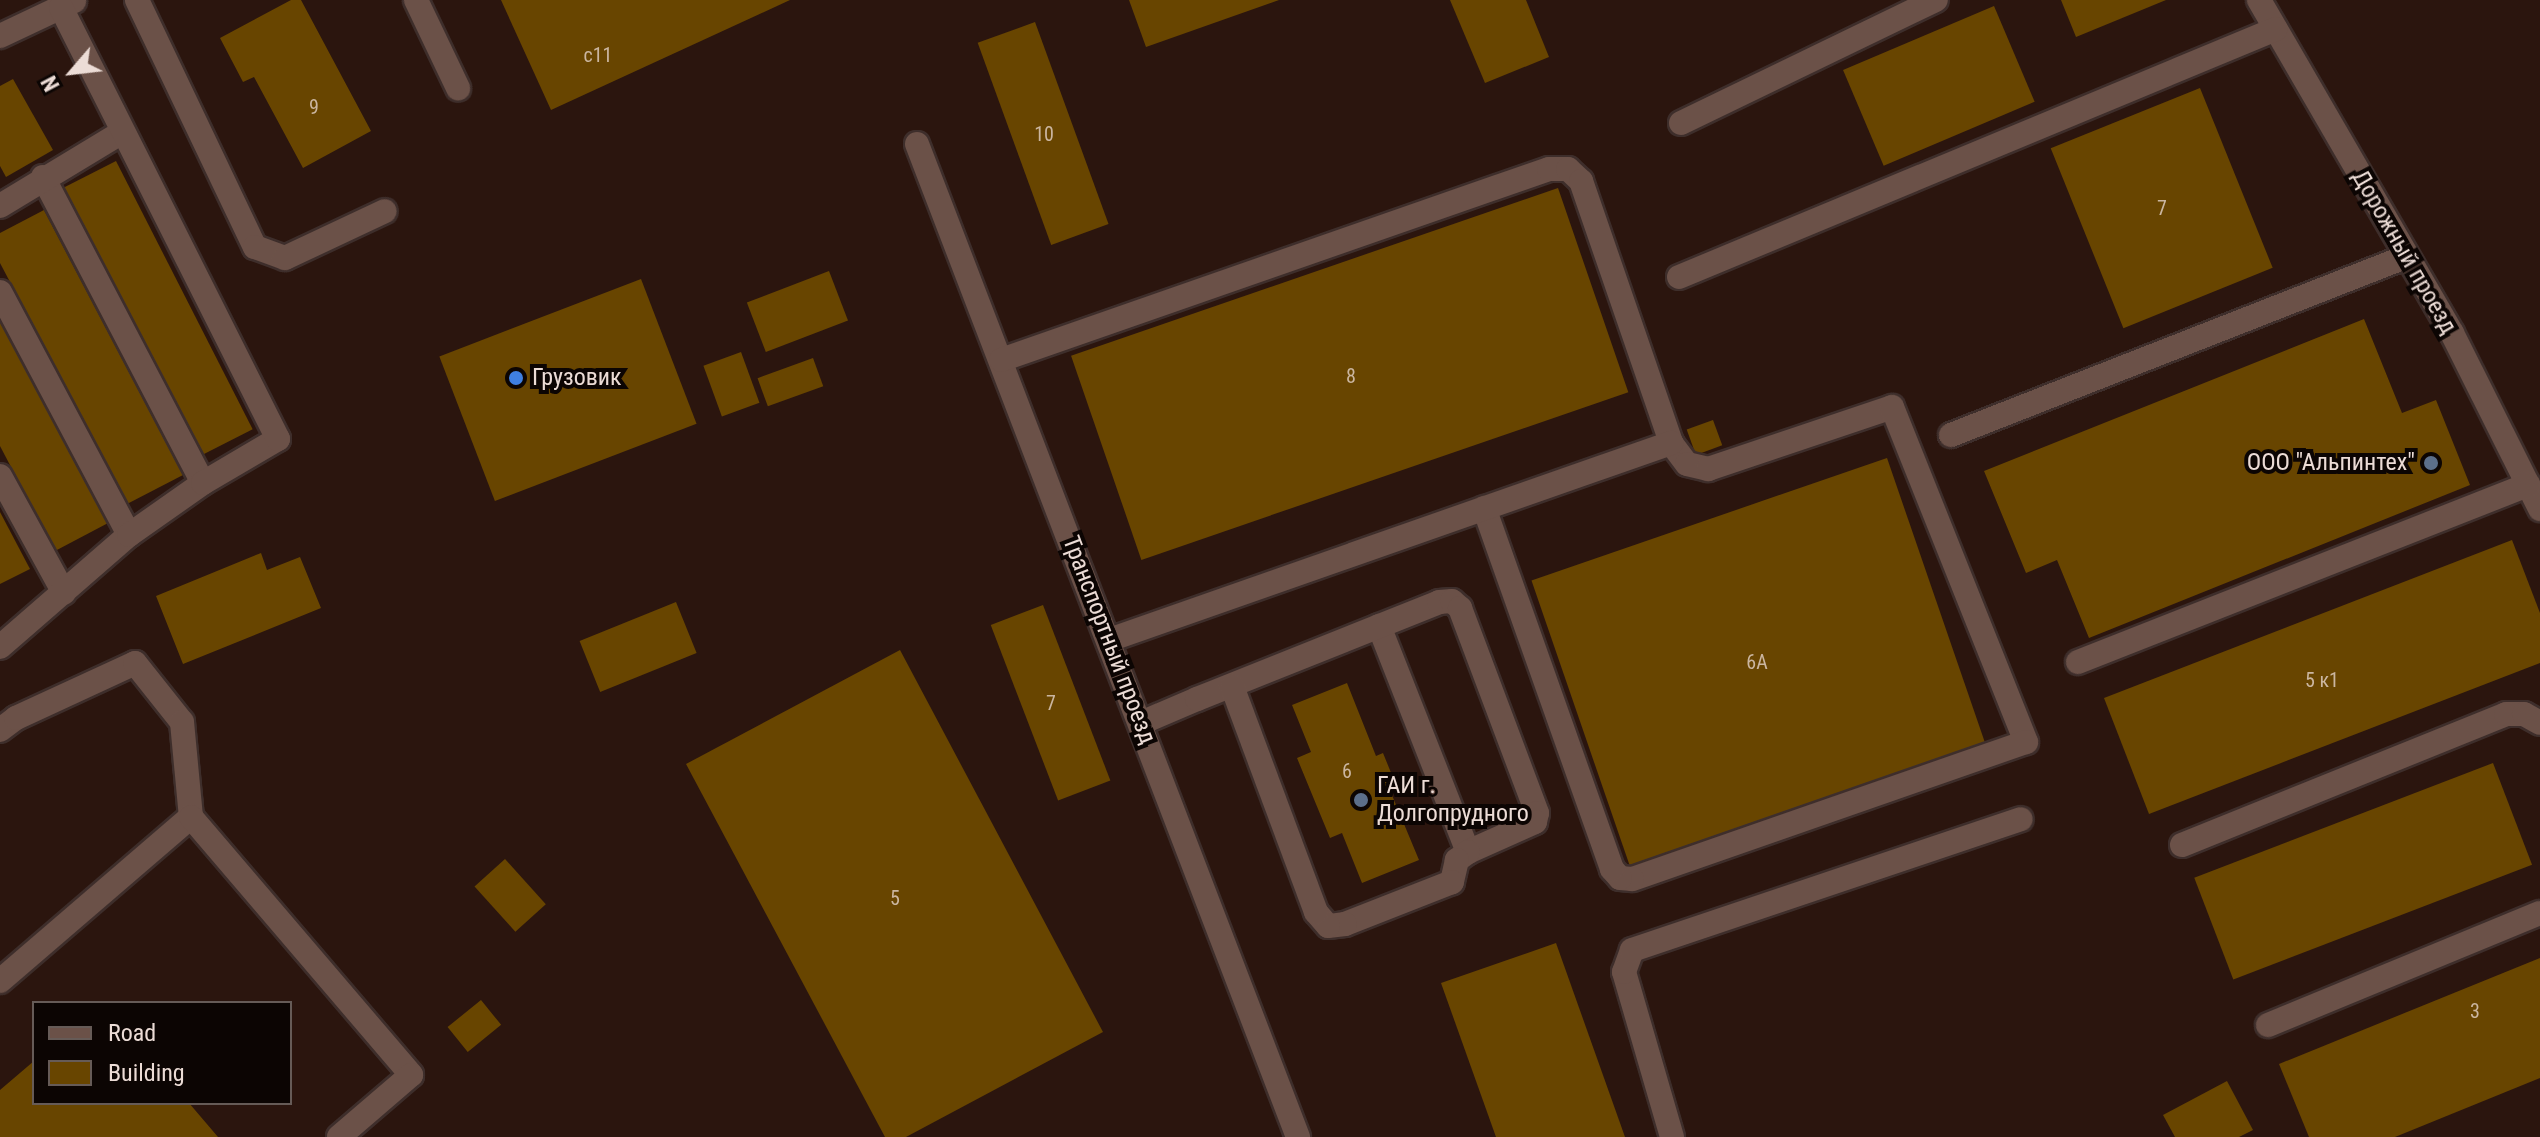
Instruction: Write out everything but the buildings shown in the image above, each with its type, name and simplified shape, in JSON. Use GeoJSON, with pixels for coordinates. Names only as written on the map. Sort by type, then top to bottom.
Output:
{"type":"FeatureCollection","features":[{"type":"Feature","properties":{"kind":"street"},"geometry":{"type":"LineString","coordinates":[[137,0],[255,247],[285,258],[385,211]]}},
{"type":"Feature","properties":{"kind":"street"},"geometry":{"type":"LineString","coordinates":[[416,0],[458,88]]}},
{"type":"Feature","properties":{"kind":"street"},"geometry":{"type":"LineString","coordinates":[[1681,123],[1936,0]]}},
{"type":"Feature","properties":{"kind":"street","name":"Дорожный проезд"},"geometry":{"type":"LineString","coordinates":[[2259,0],[2407,256],[2540,509]]}},
{"type":"Feature","properties":{"kind":"street"},"geometry":{"type":"LineString","coordinates":[[0,36],[68,4],[122,132],[278,439],[203,483],[129,535],[0,647]]}},
{"type":"Feature","properties":{"kind":"street"},"geometry":{"type":"LineString","coordinates":[[1679,277],[2276,29]]}},
{"type":"Feature","properties":{"kind":"street"},"geometry":{"type":"LineString","coordinates":[[1,201],[122,132]]}},
{"type":"Feature","properties":{"kind":"street","name":"Транспортный проезд"},"geometry":{"type":"LineString","coordinates":[[917,144],[1298,1137]]}},
{"type":"Feature","properties":{"kind":"street"},"geometry":{"type":"LineString","coordinates":[[1001,360],[1549,169],[1568,169],[1581,181],[1671,443],[1687,464],[1708,469],[1892,407],[2026,742],[1632,879],[1620,878],[1612,869],[1484,508]]}},
{"type":"Feature","properties":{"kind":"street"},"geometry":{"type":"LineString","coordinates":[[43,177],[203,483]]}},
{"type":"Feature","properties":{"kind":"street"},"geometry":{"type":"LineString","coordinates":[[1951,435],[2407,256]]}},
{"type":"Feature","properties":{"kind":"street"},"geometry":{"type":"LineString","coordinates":[[0,292],[129,535]]}},
{"type":"Feature","properties":{"kind":"street"},"geometry":{"type":"LineString","coordinates":[[1109,640],[1671,443]]}},
{"type":"Feature","properties":{"kind":"street"},"geometry":{"type":"LineString","coordinates":[[0,476],[64,593]]}},
{"type":"Feature","properties":{"kind":"street"},"geometry":{"type":"LineString","coordinates":[[2078,662],[2528,485]]}},
{"type":"Feature","properties":{"kind":"street"},"geometry":{"type":"LineString","coordinates":[[1141,723],[1379,626],[1439,602],[1452,601],[1460,608],[1537,813],[1527,828],[1468,852],[1457,860],[1452,882],[1345,924],[1328,926],[1316,912],[1232,686]]}},
{"type":"Feature","properties":{"kind":"street"},"geometry":{"type":"LineString","coordinates":[[1379,626],[1468,852]]}},
{"type":"Feature","properties":{"kind":"street"},"geometry":{"type":"LineString","coordinates":[[0,730],[16,718],[135,663],[182,722],[191,817],[411,1075],[339,1137]]}},
{"type":"Feature","properties":{"kind":"street"},"geometry":{"type":"LineString","coordinates":[[2182,845],[2506,714],[2524,714],[2540,723]]}},
{"type":"Feature","properties":{"kind":"street"},"geometry":{"type":"LineString","coordinates":[[0,981],[191,817]]}},
{"type":"Feature","properties":{"kind":"street"},"geometry":{"type":"LineString","coordinates":[[1672,1137],[1624,972],[1632,950],[2021,819]]}},
{"type":"Feature","properties":{"kind":"street"},"geometry":{"type":"LineString","coordinates":[[2268,1025],[2540,913]]}},
{"type":"Feature","properties":{"kind":"place","name":"Грузовик"},"geometry":{"type":"Point","coordinates":[516,378]}},
{"type":"Feature","properties":{"kind":"place","name":"ООО \"Альпинтех\""},"geometry":{"type":"Point","coordinates":[2431,463]}},
{"type":"Feature","properties":{"kind":"place","name":"ГАИ г. Долгопрудного"},"geometry":{"type":"Point","coordinates":[1361,800]}}]}
